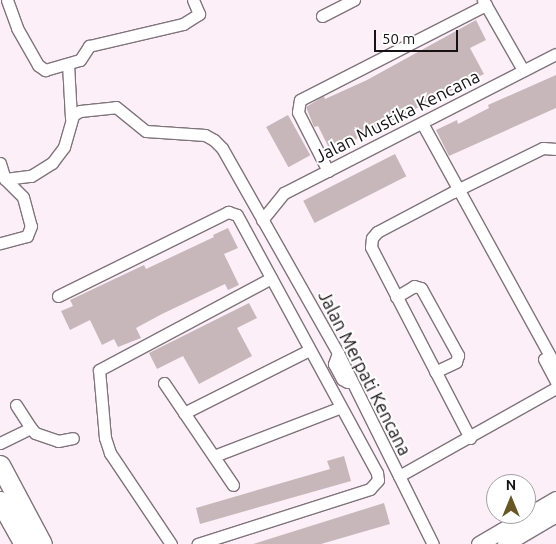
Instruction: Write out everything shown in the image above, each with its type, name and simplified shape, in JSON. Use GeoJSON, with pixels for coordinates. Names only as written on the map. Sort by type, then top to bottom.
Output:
{"type":"FeatureCollection","features":[{"type":"Feature","properties":{"kind":"main road"},"geometry":{"type":"LineString","coordinates":[[0,465],[42,544]]}},
{"type":"Feature","properties":{"kind":"main road"},"geometry":{"type":"LineString","coordinates":[[0,501],[24,544]]}},
{"type":"Feature","properties":{"kind":"street"},"geometry":{"type":"LineString","coordinates":[[7,0],[17,28],[42,69],[80,60],[89,46],[183,24],[199,14],[194,0]]}},
{"type":"Feature","properties":{"kind":"street"},"geometry":{"type":"LineString","coordinates":[[322,16],[354,0]]}},
{"type":"Feature","properties":{"kind":"street"},"geometry":{"type":"LineString","coordinates":[[328,170],[298,112],[300,100],[484,3],[523,70]]}},
{"type":"Feature","properties":{"kind":"street","name":"Jalan Mustika Kencana"},"geometry":{"type":"LineString","coordinates":[[262,220],[284,193],[556,54]]}},
{"type":"Feature","properties":{"kind":"street"},"geometry":{"type":"LineString","coordinates":[[5,179],[31,176],[52,163],[64,147],[71,118],[68,64]]}},
{"type":"Feature","properties":{"kind":"street","name":"Jalan Merpati Kencana"},"geometry":{"type":"LineString","coordinates":[[71,118],[80,111],[116,107],[146,130],[206,135],[222,148],[338,353],[433,544]]}},
{"type":"Feature","properties":{"kind":"street"},"geometry":{"type":"LineString","coordinates":[[422,123],[556,382]]}},
{"type":"Feature","properties":{"kind":"street"},"geometry":{"type":"LineString","coordinates":[[470,438],[371,247],[372,238],[377,232],[455,188],[543,148],[556,149]]}},
{"type":"Feature","properties":{"kind":"street"},"geometry":{"type":"LineString","coordinates":[[0,163],[5,179],[23,197],[31,226],[28,236],[0,243]]}},
{"type":"Feature","properties":{"kind":"street"},"geometry":{"type":"LineString","coordinates":[[455,188],[556,367]]}},
{"type":"Feature","properties":{"kind":"street"},"geometry":{"type":"LineString","coordinates":[[58,296],[228,212],[237,215],[339,408],[377,474],[376,484],[370,489],[198,544]]}},
{"type":"Feature","properties":{"kind":"street"},"geometry":{"type":"LineString","coordinates":[[171,544],[110,453],[105,438],[99,370],[271,278]]}},
{"type":"Feature","properties":{"kind":"street"},"geometry":{"type":"LineString","coordinates":[[396,297],[416,286],[421,288],[458,355],[456,362],[435,372]]}},
{"type":"Feature","properties":{"kind":"street"},"geometry":{"type":"LineString","coordinates":[[184,413],[309,350]]}},
{"type":"Feature","properties":{"kind":"street"},"geometry":{"type":"LineString","coordinates":[[338,353],[333,360],[337,371],[345,381],[352,383]]}},
{"type":"Feature","properties":{"kind":"street"},"geometry":{"type":"LineString","coordinates":[[324,378],[337,371]]}},
{"type":"Feature","properties":{"kind":"street"},"geometry":{"type":"LineString","coordinates":[[164,383],[233,485]]}},
{"type":"Feature","properties":{"kind":"street"},"geometry":{"type":"LineString","coordinates":[[398,476],[470,438],[556,388]]}},
{"type":"Feature","properties":{"kind":"street"},"geometry":{"type":"LineString","coordinates":[[16,405],[36,433],[58,441],[74,438]]}},
{"type":"Feature","properties":{"kind":"street"},"geometry":{"type":"LineString","coordinates":[[214,456],[339,408]]}},
{"type":"Feature","properties":{"kind":"street"},"geometry":{"type":"LineString","coordinates":[[0,443],[31,428]]}},
{"type":"Feature","properties":{"kind":"street"},"geometry":{"type":"LineString","coordinates":[[479,544],[556,499]]}},
{"type":"Feature","properties":{"kind":"street"},"geometry":{"type":"LineString","coordinates":[[505,544],[556,514]]}},
{"type":"Feature","properties":{"kind":"building"},"geometry":{"type":"Polygon","coordinates":[[[476,20],[486,40],[470,48],[484,74],[331,152],[318,126],[314,127],[306,107],[324,96],[325,99],[367,80],[476,20]]]}},
{"type":"Feature","properties":{"kind":"building"},"geometry":{"type":"Polygon","coordinates":[[[556,75],[556,108],[449,156],[436,130],[457,120],[458,124],[489,108],[488,105],[556,75]]]}},
{"type":"Feature","properties":{"kind":"building"},"geometry":{"type":"Polygon","coordinates":[[[288,115],[310,155],[288,167],[266,127],[288,115]]]}},
{"type":"Feature","properties":{"kind":"building"},"geometry":{"type":"Polygon","coordinates":[[[395,154],[406,176],[315,223],[303,201],[395,154]]]}},
{"type":"Feature","properties":{"kind":"building"},"geometry":{"type":"Polygon","coordinates":[[[228,228],[238,248],[224,254],[239,285],[228,290],[225,284],[162,314],[136,328],[141,338],[118,347],[114,339],[102,345],[90,320],[70,330],[61,311],[73,306],[70,300],[144,265],[146,269],[214,237],[213,235],[228,228]]]}},
{"type":"Feature","properties":{"kind":"building"},"geometry":{"type":"Polygon","coordinates":[[[249,303],[257,318],[237,328],[252,356],[199,384],[183,356],[157,369],[149,353],[249,303]]]}},
{"type":"Feature","properties":{"kind":"building"},"geometry":{"type":"Polygon","coordinates":[[[344,456],[351,481],[200,524],[196,508],[330,469],[327,461],[344,456]]]}},
{"type":"Feature","properties":{"kind":"building"},"geometry":{"type":"Polygon","coordinates":[[[384,503],[390,524],[321,544],[253,544],[384,503]]]}}]}
